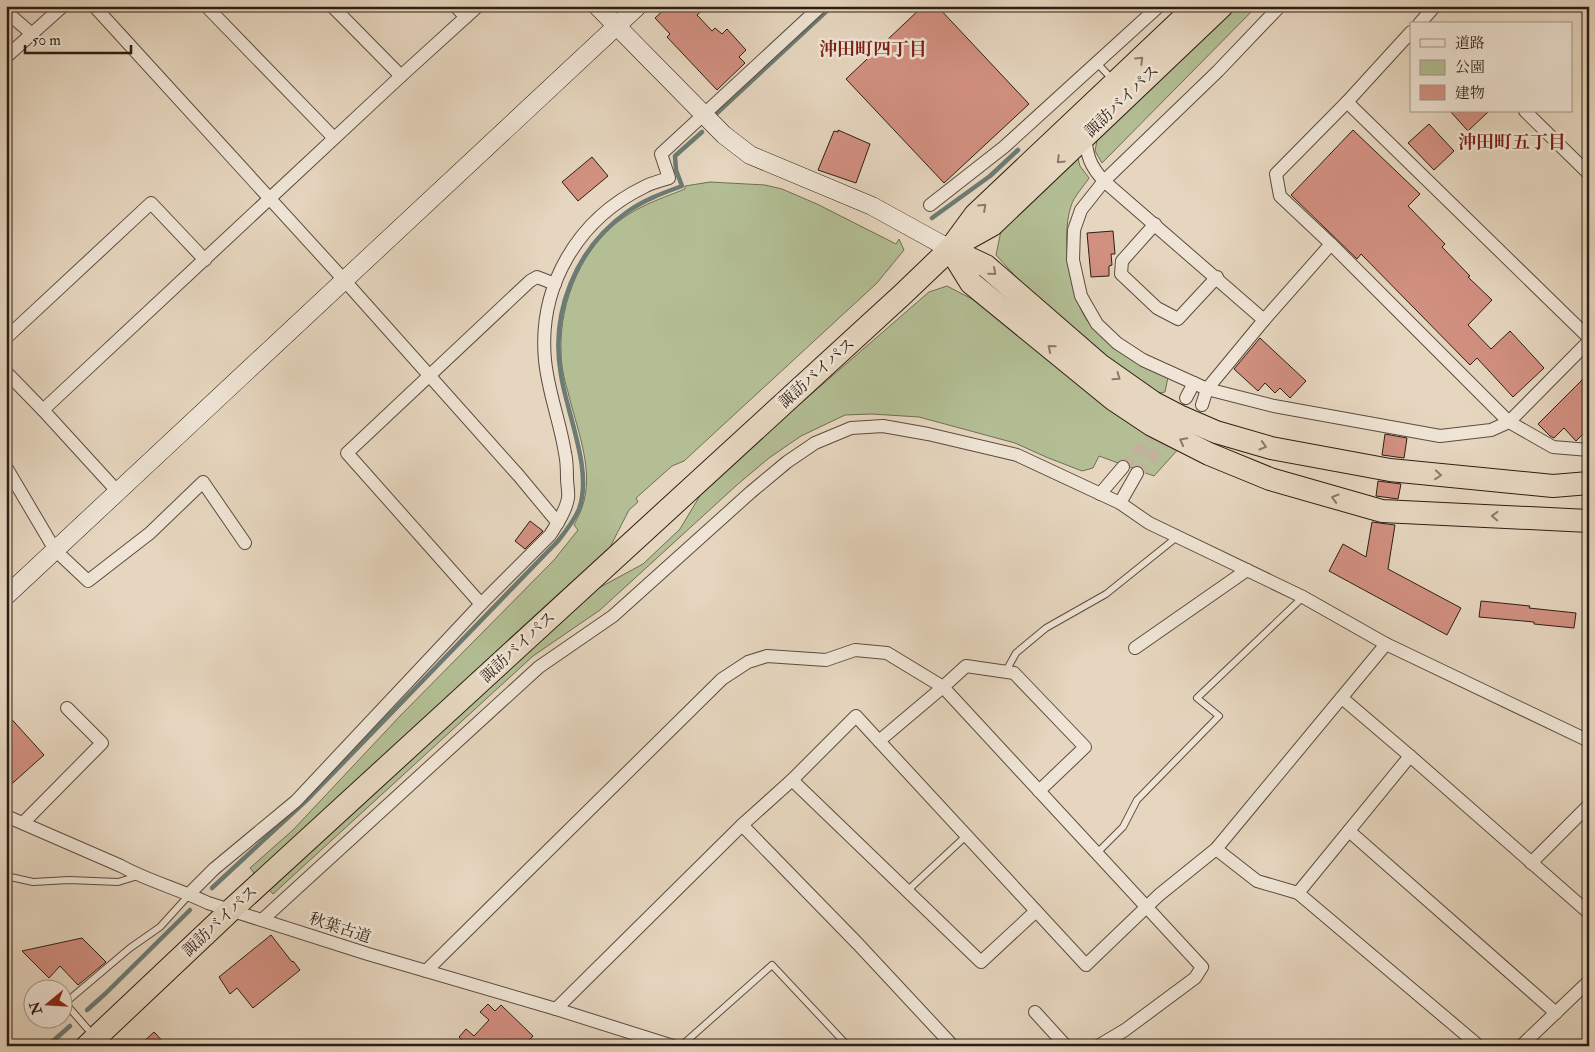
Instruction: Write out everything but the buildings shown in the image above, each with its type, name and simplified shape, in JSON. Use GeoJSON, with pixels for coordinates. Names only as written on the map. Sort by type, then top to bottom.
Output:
{"type":"FeatureCollection","features":[{"type":"Feature","properties":{"kind":"highway","name":"諏訪バイパス"},"geometry":{"type":"LineString","coordinates":[[950,249],[992,225],[1222,6]]}},
{"type":"Feature","properties":{"kind":"highway","name":"諏訪バイパス"},"geometry":{"type":"LineString","coordinates":[[91,1042],[232,910],[903,294],[950,249],[975,215],[1115,83],[1189,10]]}},
{"type":"Feature","properties":{"kind":"highway"},"geometry":{"type":"LineString","coordinates":[[950,249],[986,266],[1100,366],[1154,403],[1216,432],[1270,448],[1390,470],[1553,486],[1589,483]]}},
{"type":"Feature","properties":{"kind":"highway"},"geometry":{"type":"LineString","coordinates":[[950,249],[971,283],[1112,399],[1152,425],[1208,454],[1270,479],[1382,512],[1589,520]]}},
{"type":"Feature","properties":{"kind":"highway"},"geometry":{"type":"LineString","coordinates":[[1544,518],[1589,508]]}},
{"type":"Feature","properties":{"kind":"street"},"geometry":{"type":"LineString","coordinates":[[6,57],[63,6]]}},
{"type":"Feature","properties":{"kind":"street"},"geometry":{"type":"LineString","coordinates":[[94,6],[268,199],[345,281],[519,476],[558,523]]}},
{"type":"Feature","properties":{"kind":"street"},"geometry":{"type":"LineString","coordinates":[[206,6],[334,138]]}},
{"type":"Feature","properties":{"kind":"street"},"geometry":{"type":"LineString","coordinates":[[332,6],[401,76]]}},
{"type":"Feature","properties":{"kind":"street"},"geometry":{"type":"LineString","coordinates":[[455,6],[466,18]]}},
{"type":"Feature","properties":{"kind":"street"},"geometry":{"type":"LineString","coordinates":[[43,410],[478,6]]}},
{"type":"Feature","properties":{"kind":"street"},"geometry":{"type":"LineString","coordinates":[[597,6],[724,135],[750,155],[872,206],[950,249]]}},
{"type":"Feature","properties":{"kind":"street"},"geometry":{"type":"LineString","coordinates":[[6,596],[638,6]]}},
{"type":"Feature","properties":{"kind":"street"},"geometry":{"type":"LineString","coordinates":[[190,894],[214,869],[296,801],[481,604],[539,547],[558,523],[568,498],[566,453],[550,393],[545,359],[546,322],[554,284],[576,242],[606,210],[645,186],[669,178],[661,154],[821,6]]}},
{"type":"Feature","properties":{"kind":"street"},"geometry":{"type":"LineString","coordinates":[[930,205],[1004,147],[1095,61],[1159,6]]}},
{"type":"Feature","properties":{"kind":"street"},"geometry":{"type":"LineString","coordinates":[[1280,6],[1218,71],[1104,181],[1081,210],[1074,230],[1073,260],[1080,296],[1097,324],[1117,343],[1143,360],[1207,389],[1274,406],[1440,436],[1491,430],[1509,422],[1589,339],[1347,102]]}},
{"type":"Feature","properties":{"kind":"street"},"geometry":{"type":"LineString","coordinates":[[11,12],[32,34]]}},
{"type":"Feature","properties":{"kind":"street"},"geometry":{"type":"LineString","coordinates":[[1410,33],[1347,102],[1276,174],[1280,196],[1331,244],[1509,422],[1553,448],[1589,450]]}},
{"type":"Feature","properties":{"kind":"street"},"geometry":{"type":"LineString","coordinates":[[1526,112],[1589,174]]}},
{"type":"Feature","properties":{"kind":"street"},"geometry":{"type":"LineString","coordinates":[[1085,136],[1087,154],[1095,170],[1104,181],[1217,277],[1264,320]]}},
{"type":"Feature","properties":{"kind":"street"},"geometry":{"type":"LineString","coordinates":[[6,338],[151,203],[205,260]]}},
{"type":"Feature","properties":{"kind":"street"},"geometry":{"type":"LineString","coordinates":[[1155,224],[1122,261],[1121,274],[1157,308],[1178,319],[1217,277]]}},
{"type":"Feature","properties":{"kind":"street"},"geometry":{"type":"LineString","coordinates":[[1202,405],[1207,389],[1264,320],[1331,244]]}},
{"type":"Feature","properties":{"kind":"street"},"geometry":{"type":"LineString","coordinates":[[481,604],[347,453],[530,281],[537,277],[554,284]]}},
{"type":"Feature","properties":{"kind":"street"},"geometry":{"type":"LineString","coordinates":[[6,372],[117,491]]}},
{"type":"Feature","properties":{"kind":"street"},"geometry":{"type":"LineString","coordinates":[[1186,398],[1194,383]]}},
{"type":"Feature","properties":{"kind":"street"},"geometry":{"type":"LineString","coordinates":[[262,920],[539,667],[613,616],[750,492],[787,462],[815,442],[851,428],[883,426],[1017,455],[1120,503],[1149,523],[1303,597],[1386,644],[1589,741]]}},
{"type":"Feature","properties":{"kind":"street"},"geometry":{"type":"LineString","coordinates":[[6,467],[55,550],[88,581],[150,533],[203,482],[245,543]]}},
{"type":"Feature","properties":{"kind":"street"},"geometry":{"type":"LineString","coordinates":[[1100,494],[1108,482],[1123,467]]}},
{"type":"Feature","properties":{"kind":"street"},"geometry":{"type":"LineString","coordinates":[[1120,503],[1137,473]]}},
{"type":"Feature","properties":{"kind":"street"},"geometry":{"type":"LineString","coordinates":[[1135,648],[1247,570]]}},
{"type":"Feature","properties":{"kind":"street"},"geometry":{"type":"LineString","coordinates":[[556,1009],[742,825],[792,780],[856,716],[1086,965],[1159,895],[1216,849],[1386,644]]}},
{"type":"Feature","properties":{"kind":"street"},"geometry":{"type":"LineString","coordinates":[[426,971],[722,679],[748,662],[767,656],[826,660],[855,650],[887,653],[943,687],[1202,967],[1195,978],[1125,1030],[1098,1046]]}},
{"type":"Feature","properties":{"kind":"street"},"geometry":{"type":"LineString","coordinates":[[879,741],[966,666],[1014,673],[1085,747],[1039,791]]}},
{"type":"Feature","properties":{"kind":"street"},"geometry":{"type":"LineString","coordinates":[[1342,698],[1589,913]]}},
{"type":"Feature","properties":{"kind":"street"},"geometry":{"type":"LineString","coordinates":[[23,823],[102,743],[67,708]]}},
{"type":"Feature","properties":{"kind":"street"},"geometry":{"type":"LineString","coordinates":[[1298,893],[1410,756]]}},
{"type":"Feature","properties":{"kind":"street"},"geometry":{"type":"LineString","coordinates":[[792,780],[981,962],[1036,911]]}},
{"type":"Feature","properties":{"kind":"street"},"geometry":{"type":"LineString","coordinates":[[1531,863],[1589,804]]}},
{"type":"Feature","properties":{"kind":"street","name":"秋葉古道"},"geometry":{"type":"LineString","coordinates":[[6,816],[121,866],[138,876],[190,894],[208,903],[673,1046]]}},
{"type":"Feature","properties":{"kind":"street"},"geometry":{"type":"LineString","coordinates":[[742,825],[858,944],[953,1046]]}},
{"type":"Feature","properties":{"kind":"street"},"geometry":{"type":"LineString","coordinates":[[1349,832],[1556,1012]]}},
{"type":"Feature","properties":{"kind":"street"},"geometry":{"type":"LineString","coordinates":[[1216,849],[1257,881],[1298,893],[1479,1046]]}},
{"type":"Feature","properties":{"kind":"street"},"geometry":{"type":"LineString","coordinates":[[1521,1046],[1589,981]]}},
{"type":"Feature","properties":{"kind":"street"},"geometry":{"type":"LineString","coordinates":[[1035,1012],[1066,1046]]}},
{"type":"Feature","properties":{"kind":"lane"},"geometry":{"type":"LineString","coordinates":[[1095,61],[1115,83]]}},
{"type":"Feature","properties":{"kind":"lane"},"geometry":{"type":"LineString","coordinates":[[1006,671],[1016,653],[1046,628],[1106,594],[1178,537]]}},
{"type":"Feature","properties":{"kind":"lane"},"geometry":{"type":"LineString","coordinates":[[1097,853],[1123,827],[1137,800],[1219,716],[1198,698],[1303,597]]}},
{"type":"Feature","properties":{"kind":"lane"},"geometry":{"type":"LineString","coordinates":[[907,891],[966,836]]}},
{"type":"Feature","properties":{"kind":"lane"},"geometry":{"type":"LineString","coordinates":[[6,876],[33,882],[69,880],[118,882],[138,876]]}},
{"type":"Feature","properties":{"kind":"lane"},"geometry":{"type":"LineString","coordinates":[[91,1042],[65,1003],[130,948],[160,927],[190,894]]}},
{"type":"Feature","properties":{"kind":"lane"},"geometry":{"type":"LineString","coordinates":[[681,1046],[772,965],[847,1044],[846,1046]]}},
{"type":"Feature","properties":{"kind":"green space"},"geometry":{"type":"Polygon","coordinates":[[[1236,6],[1257,6],[1102,163],[1095,151],[1097,140],[1236,6]]]}},
{"type":"Feature","properties":{"kind":"green space"},"geometry":{"type":"Polygon","coordinates":[[[1077,155],[1080,166],[1089,178],[1072,202],[1068,220],[1067,254],[1074,291],[1080,307],[1097,332],[1168,377],[1165,392],[1160,393],[1125,374],[1018,279],[996,255],[1001,231],[1077,155]]]}},
{"type":"Feature","properties":{"kind":"green space"},"geometry":{"type":"Polygon","coordinates":[[[710,182],[765,185],[782,189],[817,204],[896,244],[899,239],[904,250],[877,283],[684,461],[672,466],[636,498],[638,502],[629,510],[610,547],[255,874],[250,868],[293,830],[400,716],[554,560],[578,530],[574,525],[584,501],[586,488],[585,460],[565,382],[561,356],[561,332],[569,294],[586,258],[597,242],[626,216],[655,201],[685,189],[685,186],[710,182]]]}},
{"type":"Feature","properties":{"kind":"green space"},"geometry":{"type":"Polygon","coordinates":[[[947,286],[972,299],[1120,410],[1181,446],[1154,476],[1099,456],[1093,468],[1082,471],[1015,443],[919,417],[872,414],[845,415],[801,436],[769,458],[738,484],[600,610],[533,656],[273,894],[269,890],[595,590],[643,564],[680,529],[704,489],[718,475],[929,292],[947,286]]]}},
{"type":"Feature","properties":{"kind":"waterway"},"geometry":{"type":"LineString","coordinates":[[716,114],[832,6]]}},
{"type":"Feature","properties":{"kind":"waterway"},"geometry":{"type":"LineString","coordinates":[[212,888],[309,798],[558,541],[572,522],[579,509],[583,478],[578,442],[561,375],[559,352],[559,329],[563,306],[570,284],[580,263],[593,244],[609,227],[640,204],[682,186],[676,170],[675,156],[702,132]]}},
{"type":"Feature","properties":{"kind":"waterway"},"geometry":{"type":"LineString","coordinates":[[932,218],[990,176],[1018,150]]}},
{"type":"Feature","properties":{"kind":"waterway"},"geometry":{"type":"LineString","coordinates":[[87,1010],[190,910]]}},
{"type":"Feature","properties":{"kind":"waterway"},"geometry":{"type":"LineString","coordinates":[[53,1041],[65,1030]]}},
{"type":"Feature","properties":{"kind":"tunnel"},"geometry":{"type":"LineString","coordinates":[[1123,467],[1186,398]]}},
{"type":"Feature","properties":{"kind":"tunnel"},"geometry":{"type":"LineString","coordinates":[[1137,473],[1202,405]]}},
{"type":"Feature","properties":{"kind":"district","name":"沖田町四丁目"},"geometry":{"type":"Point","coordinates":[873,49]}},
{"type":"Feature","properties":{"kind":"district","name":"沖田町五丁目"},"geometry":{"type":"Point","coordinates":[1512,142]}}]}
